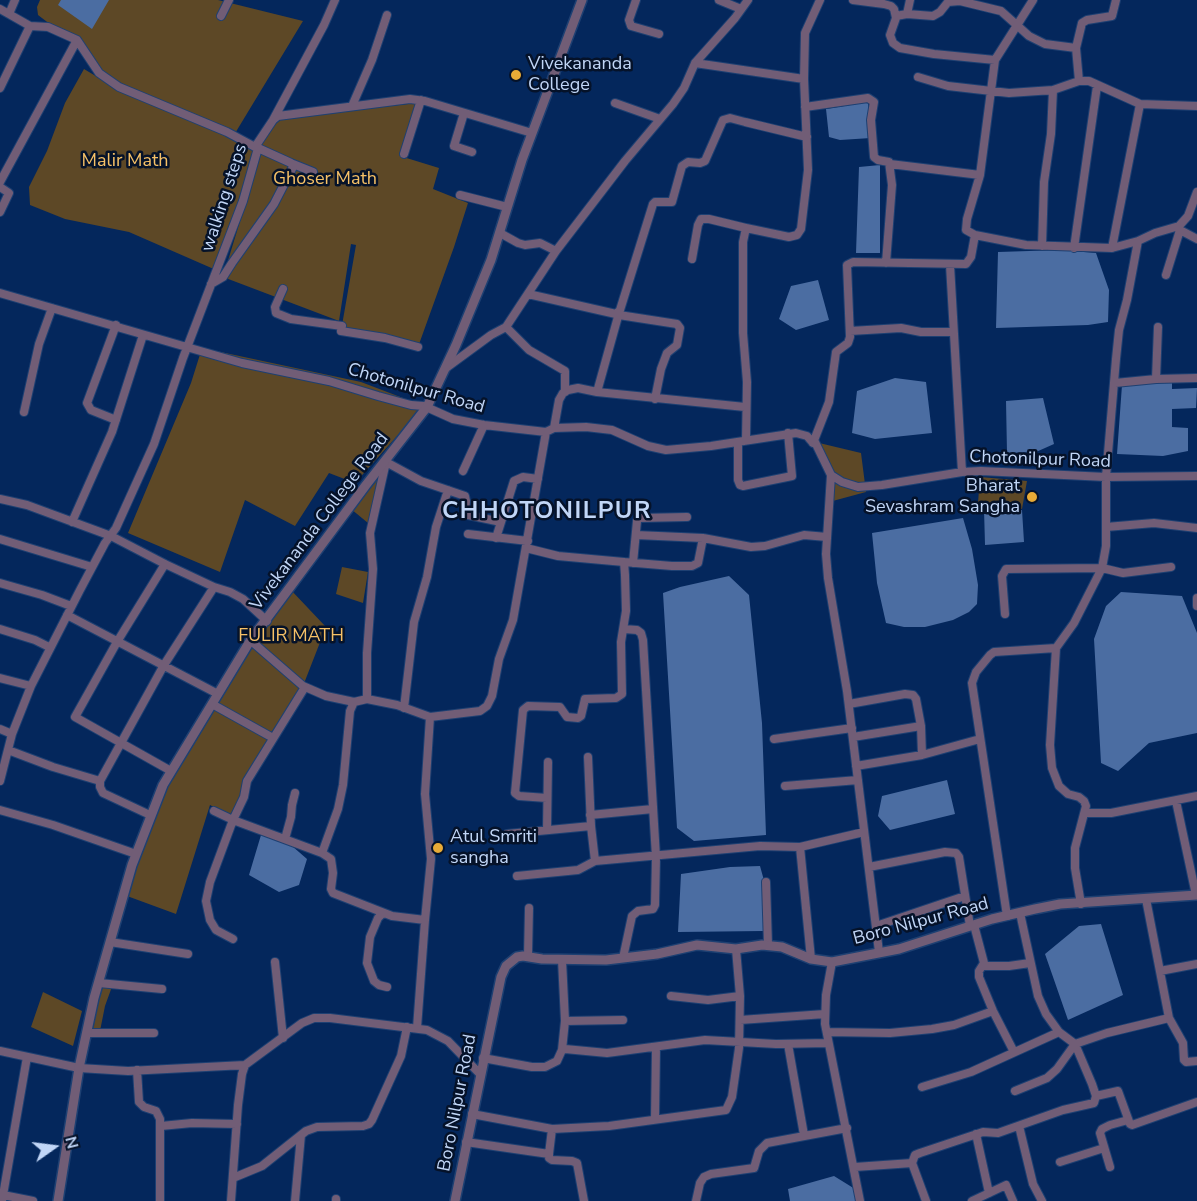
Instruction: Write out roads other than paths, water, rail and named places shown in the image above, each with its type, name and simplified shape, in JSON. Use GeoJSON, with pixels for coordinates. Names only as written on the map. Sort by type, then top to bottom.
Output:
{"type":"FeatureCollection","features":[{"type":"Feature","properties":{"kind":"street"},"geometry":{"type":"LineString","coordinates":[[9,14],[15,0]]}},
{"type":"Feature","properties":{"kind":"street"},"geometry":{"type":"LineString","coordinates":[[221,16],[229,0]]}},
{"type":"Feature","properties":{"kind":"street","name":"walking steps"},"geometry":{"type":"LineString","coordinates":[[0,781],[12,734],[49,647],[111,536],[151,451],[243,201],[257,148],[324,25],[335,0]]}},
{"type":"Feature","properties":{"kind":"street","name":"Vivekananda College Road"},"geometry":{"type":"LineString","coordinates":[[58,1201],[79,1068],[99,983],[136,854],[163,785],[250,640],[267,621],[366,485],[427,407],[462,331],[500,233],[532,133],[582,0]]}},
{"type":"Feature","properties":{"kind":"street"},"geometry":{"type":"LineString","coordinates":[[636,0],[629,20],[631,26],[659,34]]}},
{"type":"Feature","properties":{"kind":"street"},"geometry":{"type":"LineString","coordinates":[[719,0],[741,9]]}},
{"type":"Feature","properties":{"kind":"street"},"geometry":{"type":"LineString","coordinates":[[445,369],[491,335],[506,327],[555,251],[684,88],[695,63],[748,0]]}},
{"type":"Feature","properties":{"kind":"street"},"geometry":{"type":"LineString","coordinates":[[692,259],[701,219],[789,237],[797,236],[801,229],[808,171],[804,79],[805,33],[820,0]]}},
{"type":"Feature","properties":{"kind":"street"},"geometry":{"type":"LineString","coordinates":[[854,0],[891,6],[894,9],[896,16],[890,34],[893,43],[900,48],[995,60]]}},
{"type":"Feature","properties":{"kind":"street"},"geometry":{"type":"LineString","coordinates":[[907,15],[910,0]]}},
{"type":"Feature","properties":{"kind":"street"},"geometry":{"type":"LineString","coordinates":[[1033,0],[995,60],[981,175],[966,226],[969,232],[1012,243],[1074,248],[1112,248],[1138,241],[1155,233],[1179,228],[1197,239]]}},
{"type":"Feature","properties":{"kind":"street"},"geometry":{"type":"LineString","coordinates":[[1079,81],[1076,48],[1082,23],[1112,16],[1116,0]]}},
{"type":"Feature","properties":{"kind":"street"},"geometry":{"type":"LineString","coordinates":[[896,16],[933,16],[940,12],[948,2],[960,1],[1001,12],[1029,36],[1045,45],[1076,48]]}},
{"type":"Feature","properties":{"kind":"street"},"geometry":{"type":"LineString","coordinates":[[0,9],[30,26],[48,27],[77,40],[99,73],[108,81],[313,172]]}},
{"type":"Feature","properties":{"kind":"street"},"geometry":{"type":"LineString","coordinates":[[352,106],[372,60],[387,15]]}},
{"type":"Feature","properties":{"kind":"street"},"geometry":{"type":"LineString","coordinates":[[0,88],[30,26]]}},
{"type":"Feature","properties":{"kind":"street"},"geometry":{"type":"LineString","coordinates":[[0,182],[77,40]]}},
{"type":"Feature","properties":{"kind":"street"},"geometry":{"type":"LineString","coordinates":[[695,63],[804,79]]}},
{"type":"Feature","properties":{"kind":"street"},"geometry":{"type":"LineString","coordinates":[[918,77],[948,86],[991,92],[1025,93],[1053,90],[1079,81],[1089,81],[1140,104],[1197,106]]}},
{"type":"Feature","properties":{"kind":"street"},"geometry":{"type":"LineString","coordinates":[[1074,248],[1098,86]]}},
{"type":"Feature","properties":{"kind":"street"},"geometry":{"type":"LineString","coordinates":[[1042,246],[1044,182],[1051,134],[1053,90]]}},
{"type":"Feature","properties":{"kind":"street"},"geometry":{"type":"LineString","coordinates":[[273,120],[278,116],[402,99],[422,100],[532,133]]}},
{"type":"Feature","properties":{"kind":"street"},"geometry":{"type":"LineString","coordinates":[[805,107],[872,99],[874,157],[878,160],[887,160],[890,164],[981,175]]}},
{"type":"Feature","properties":{"kind":"street"},"geometry":{"type":"LineString","coordinates":[[404,154],[422,100]]}},
{"type":"Feature","properties":{"kind":"street"},"geometry":{"type":"LineString","coordinates":[[615,103],[660,119]]}},
{"type":"Feature","properties":{"kind":"street"},"geometry":{"type":"LineString","coordinates":[[1112,248],[1140,104]]}},
{"type":"Feature","properties":{"kind":"street"},"geometry":{"type":"LineString","coordinates":[[464,112],[454,146],[472,152]]}},
{"type":"Feature","properties":{"kind":"street"},"geometry":{"type":"LineString","coordinates":[[597,392],[653,204],[672,202],[682,166],[688,162],[705,161],[723,120],[730,118],[807,137]]}},
{"type":"Feature","properties":{"kind":"street"},"geometry":{"type":"LineString","coordinates":[[212,284],[223,277],[274,204],[293,164]]}},
{"type":"Feature","properties":{"kind":"street"},"geometry":{"type":"LineString","coordinates":[[886,263],[891,200],[890,164]]}},
{"type":"Feature","properties":{"kind":"street"},"geometry":{"type":"LineString","coordinates":[[0,187],[9,193],[0,212]]}},
{"type":"Feature","properties":{"kind":"street"},"geometry":{"type":"LineString","coordinates":[[1166,275],[1179,228],[1188,216],[1197,192]]}},
{"type":"Feature","properties":{"kind":"street"},"geometry":{"type":"LineString","coordinates":[[460,195],[507,207]]}},
{"type":"Feature","properties":{"kind":"street"},"geometry":{"type":"LineString","coordinates":[[746,228],[742,249],[743,333],[747,382],[738,480],[740,485],[792,476],[788,434]]}},
{"type":"Feature","properties":{"kind":"street"},"geometry":{"type":"LineString","coordinates":[[500,233],[518,243],[525,245],[540,243],[555,251]]}},
{"type":"Feature","properties":{"kind":"street"},"geometry":{"type":"LineString","coordinates":[[879,952],[849,704],[828,578],[827,537],[831,475],[815,442],[813,443],[829,402],[836,352],[848,343],[850,331],[847,265],[853,262],[966,264],[969,261],[975,235]]}},
{"type":"Feature","properties":{"kind":"street"},"geometry":{"type":"LineString","coordinates":[[1081,904],[1075,868],[1075,848],[1085,813],[1084,801],[1068,794],[1059,786],[1052,768],[1050,745],[1056,648],[1080,613],[1102,568],[1106,546],[1106,477],[1119,330],[1138,241]]}},
{"type":"Feature","properties":{"kind":"street"},"geometry":{"type":"LineString","coordinates":[[950,265],[962,472]]}},
{"type":"Feature","properties":{"kind":"street"},"geometry":{"type":"LineString","coordinates":[[283,289],[275,307],[276,313],[291,319],[418,346]]}},
{"type":"Feature","properties":{"kind":"street","name":"Chotonilpur Road"},"geometry":{"type":"LineString","coordinates":[[0,293],[242,363],[329,381],[378,396],[427,407],[453,419],[484,425],[550,430],[586,427],[612,430],[648,446],[666,450],[711,446],[796,433],[807,436],[813,443]]}},
{"type":"Feature","properties":{"kind":"street"},"geometry":{"type":"LineString","coordinates":[[528,294],[614,314],[678,324],[680,328],[677,345],[667,353],[655,399]]}},
{"type":"Feature","properties":{"kind":"street"},"geometry":{"type":"LineString","coordinates":[[24,411],[39,344],[52,308]]}},
{"type":"Feature","properties":{"kind":"street"},"geometry":{"type":"LineString","coordinates":[[116,325],[87,403],[91,410],[116,420]]}},
{"type":"Feature","properties":{"kind":"street"},"geometry":{"type":"LineString","coordinates":[[250,640],[305,687],[326,696],[354,702],[367,699],[430,717],[480,711],[487,705],[492,696],[499,659],[513,620],[538,479],[550,430],[565,392],[565,370],[529,350],[506,327]]}},
{"type":"Feature","properties":{"kind":"street"},"geometry":{"type":"LineString","coordinates":[[1155,379],[1158,327]]}},
{"type":"Feature","properties":{"kind":"street"},"geometry":{"type":"LineString","coordinates":[[850,331],[902,328],[921,332],[953,332]]}},
{"type":"Feature","properties":{"kind":"street"},"geometry":{"type":"LineString","coordinates":[[72,522],[116,420],[143,335]]}},
{"type":"Feature","properties":{"kind":"street"},"geometry":{"type":"LineString","coordinates":[[1115,383],[1197,378]]}},
{"type":"Feature","properties":{"kind":"street"},"geometry":{"type":"LineString","coordinates":[[565,392],[578,388],[655,399],[745,407]]}},
{"type":"Feature","properties":{"kind":"street"},"geometry":{"type":"LineString","coordinates":[[463,471],[484,425]]}},
{"type":"Feature","properties":{"kind":"street"},"geometry":{"type":"LineString","coordinates":[[367,699],[367,653],[373,570],[370,533],[386,462],[417,480],[465,496],[465,511],[468,515],[501,522]]}},
{"type":"Feature","properties":{"kind":"street","name":"Chotonilpur Road"},"geometry":{"type":"LineString","coordinates":[[831,475],[842,482],[858,487],[981,471],[1106,477],[1197,476]]}},
{"type":"Feature","properties":{"kind":"street"},"geometry":{"type":"LineString","coordinates":[[495,538],[514,481],[524,477],[538,479]]}},
{"type":"Feature","properties":{"kind":"street"},"geometry":{"type":"LineString","coordinates":[[404,708],[414,622],[427,577],[436,527],[448,490]]}},
{"type":"Feature","properties":{"kind":"street"},"geometry":{"type":"LineString","coordinates":[[0,499],[27,506],[111,536],[165,564],[243,599],[267,621]]}},
{"type":"Feature","properties":{"kind":"street"},"geometry":{"type":"LineString","coordinates":[[633,563],[637,521],[642,517],[687,517]]}},
{"type":"Feature","properties":{"kind":"street"},"geometry":{"type":"LineString","coordinates":[[1106,527],[1154,523],[1197,528]]}},
{"type":"Feature","properties":{"kind":"street"},"geometry":{"type":"LineString","coordinates":[[468,534],[527,544],[558,556],[693,566],[698,563],[703,538]]}},
{"type":"Feature","properties":{"kind":"street"},"geometry":{"type":"LineString","coordinates":[[636,535],[703,538],[751,547],[765,546],[804,535],[827,537]]}},
{"type":"Feature","properties":{"kind":"street"},"geometry":{"type":"LineString","coordinates":[[0,539],[92,567]]}},
{"type":"Feature","properties":{"kind":"street"},"geometry":{"type":"LineString","coordinates":[[547,798],[519,796],[515,793],[523,710],[528,706],[560,707],[567,717],[578,718],[581,716],[585,699],[620,697],[623,689],[621,642],[626,597],[624,562]]}},
{"type":"Feature","properties":{"kind":"street"},"geometry":{"type":"LineString","coordinates":[[165,564],[117,642],[75,717],[171,771]]}},
{"type":"Feature","properties":{"kind":"street"},"geometry":{"type":"LineString","coordinates":[[1005,614],[1002,576],[1006,569],[1102,568],[1123,573],[1171,567]]}},
{"type":"Feature","properties":{"kind":"street"},"geometry":{"type":"LineString","coordinates":[[0,583],[72,606]]}},
{"type":"Feature","properties":{"kind":"street"},"geometry":{"type":"LineString","coordinates":[[150,815],[103,793],[100,781],[164,665],[214,587]]}},
{"type":"Feature","properties":{"kind":"street"},"geometry":{"type":"LineString","coordinates":[[1197,598],[1197,606]]}},
{"type":"Feature","properties":{"kind":"street"},"geometry":{"type":"LineString","coordinates":[[67,615],[218,694]]}},
{"type":"Feature","properties":{"kind":"street"},"geometry":{"type":"LineString","coordinates":[[0,629],[49,647]]}},
{"type":"Feature","properties":{"kind":"street"},"geometry":{"type":"LineString","coordinates":[[623,958],[632,916],[638,911],[653,909],[655,905],[656,857],[643,640],[641,633],[624,629]]}},
{"type":"Feature","properties":{"kind":"street"},"geometry":{"type":"LineString","coordinates":[[1007,916],[972,682],[990,655],[1002,650],[1056,648]]}},
{"type":"Feature","properties":{"kind":"street"},"geometry":{"type":"LineString","coordinates":[[0,678],[31,687]]}},
{"type":"Feature","properties":{"kind":"street"},"geometry":{"type":"LineString","coordinates":[[234,939],[216,930],[207,911],[206,901],[210,882],[244,797],[247,782],[305,687]]}},
{"type":"Feature","properties":{"kind":"street"},"geometry":{"type":"LineString","coordinates":[[849,704],[910,694],[916,699],[921,726],[922,755]]}},
{"type":"Feature","properties":{"kind":"street"},"geometry":{"type":"LineString","coordinates":[[322,853],[338,809],[343,785],[350,711],[354,702]]}},
{"type":"Feature","properties":{"kind":"street"},"geometry":{"type":"LineString","coordinates":[[212,704],[273,738]]}},
{"type":"Feature","properties":{"kind":"street"},"geometry":{"type":"LineString","coordinates":[[417,1028],[424,920],[432,859],[425,794],[430,717]]}},
{"type":"Feature","properties":{"kind":"street"},"geometry":{"type":"LineString","coordinates":[[774,740],[921,726]]}},
{"type":"Feature","properties":{"kind":"street"},"geometry":{"type":"LineString","coordinates":[[0,729],[12,734]]}},
{"type":"Feature","properties":{"kind":"street"},"geometry":{"type":"LineString","coordinates":[[856,766],[922,755],[980,739]]}},
{"type":"Feature","properties":{"kind":"street"},"geometry":{"type":"LineString","coordinates":[[8,750],[100,781]]}},
{"type":"Feature","properties":{"kind":"street"},"geometry":{"type":"LineString","coordinates":[[588,757],[590,815],[595,861]]}},
{"type":"Feature","properties":{"kind":"street"},"geometry":{"type":"LineString","coordinates":[[547,830],[548,762]]}},
{"type":"Feature","properties":{"kind":"street"},"geometry":{"type":"LineString","coordinates":[[785,786],[858,780]]}},
{"type":"Feature","properties":{"kind":"street"},"geometry":{"type":"LineString","coordinates":[[285,839],[295,793]]}},
{"type":"Feature","properties":{"kind":"street"},"geometry":{"type":"LineString","coordinates":[[1085,813],[1112,813],[1197,796]]}},
{"type":"Feature","properties":{"kind":"street"},"geometry":{"type":"LineString","coordinates":[[1176,801],[1196,895]]}},
{"type":"Feature","properties":{"kind":"street"},"geometry":{"type":"LineString","coordinates":[[590,815],[654,809]]}},
{"type":"Feature","properties":{"kind":"street"},"geometry":{"type":"LineString","coordinates":[[0,810],[53,825],[136,854]]}},
{"type":"Feature","properties":{"kind":"street"},"geometry":{"type":"LineString","coordinates":[[214,811],[332,859],[331,889],[333,893],[392,916],[424,920]]}},
{"type":"Feature","properties":{"kind":"street"},"geometry":{"type":"LineString","coordinates":[[507,834],[591,826]]}},
{"type":"Feature","properties":{"kind":"street"},"geometry":{"type":"LineString","coordinates":[[517,876],[570,872],[595,861],[760,846],[800,847],[864,832]]}},
{"type":"Feature","properties":{"kind":"street"},"geometry":{"type":"LineString","coordinates":[[800,847],[811,959]]}},
{"type":"Feature","properties":{"kind":"street"},"geometry":{"type":"LineString","coordinates":[[869,867],[945,852],[957,853],[965,896],[983,966],[979,974],[993,1011],[1014,1052]]}},
{"type":"Feature","properties":{"kind":"street"},"geometry":{"type":"LineString","coordinates":[[766,882],[768,945]]}},
{"type":"Feature","properties":{"kind":"street","name":"Boro Nilpur Road"},"geometry":{"type":"LineString","coordinates":[[455,1201],[502,972],[511,961],[523,956],[562,960],[623,958],[657,954],[697,945],[736,949],[768,945],[782,947],[811,959],[832,962],[898,949],[1007,916],[1060,904],[1196,895]]}},
{"type":"Feature","properties":{"kind":"street"},"geometry":{"type":"LineString","coordinates":[[876,926],[965,896]]}},
{"type":"Feature","properties":{"kind":"street"},"geometry":{"type":"LineString","coordinates":[[1146,899],[1169,1018],[1183,1043],[1184,1060],[1186,1062],[1197,1060]]}},
{"type":"Feature","properties":{"kind":"street"},"geometry":{"type":"LineString","coordinates":[[528,956],[529,908]]}},
{"type":"Feature","properties":{"kind":"street"},"geometry":{"type":"LineString","coordinates":[[383,913],[378,918],[370,937],[367,963],[374,981],[387,987]]}},
{"type":"Feature","properties":{"kind":"street"},"geometry":{"type":"LineString","coordinates":[[926,1201],[912,1163],[915,1155],[986,1131],[998,1133],[1063,1110],[1094,1103],[1096,1096],[1075,1044],[1059,1032],[1046,1014],[1038,996],[1020,913]]}},
{"type":"Feature","properties":{"kind":"street"},"geometry":{"type":"LineString","coordinates":[[110,942],[188,954]]}},
{"type":"Feature","properties":{"kind":"street"},"geometry":{"type":"LineString","coordinates":[[472,1114],[552,1129],[588,1128],[726,1110],[732,1097],[740,1020],[736,949]]}},
{"type":"Feature","properties":{"kind":"street"},"geometry":{"type":"LineString","coordinates":[[483,1058],[532,1066],[545,1066],[556,1061],[561,1050],[565,1021],[562,960]]}},
{"type":"Feature","properties":{"kind":"street"},"geometry":{"type":"LineString","coordinates":[[275,962],[283,1038]]}},
{"type":"Feature","properties":{"kind":"street"},"geometry":{"type":"LineString","coordinates":[[832,962],[826,994],[826,1032],[855,1167],[860,1201]]}},
{"type":"Feature","properties":{"kind":"street"},"geometry":{"type":"LineString","coordinates":[[983,966],[1030,963]]}},
{"type":"Feature","properties":{"kind":"street"},"geometry":{"type":"LineString","coordinates":[[1160,971],[1197,964]]}},
{"type":"Feature","properties":{"kind":"street"},"geometry":{"type":"LineString","coordinates":[[99,983],[162,989]]}},
{"type":"Feature","properties":{"kind":"street"},"geometry":{"type":"LineString","coordinates":[[671,996],[708,1000],[740,996]]}},
{"type":"Feature","properties":{"kind":"street"},"geometry":{"type":"LineString","coordinates":[[826,1032],[890,1033],[932,1029],[993,1011]]}},
{"type":"Feature","properties":{"kind":"street"},"geometry":{"type":"LineString","coordinates":[[740,1020],[825,1014]]}},
{"type":"Feature","properties":{"kind":"street"},"geometry":{"type":"LineString","coordinates":[[0,1051],[79,1068],[137,1070],[245,1065],[307,1020],[322,1017],[427,1030],[448,1041],[480,1074]]}},
{"type":"Feature","properties":{"kind":"street"},"geometry":{"type":"LineString","coordinates":[[1015,1091],[1047,1078],[1057,1070],[1075,1044],[1169,1018]]}},
{"type":"Feature","properties":{"kind":"street"},"geometry":{"type":"LineString","coordinates":[[565,1021],[623,1020]]}},
{"type":"Feature","properties":{"kind":"street"},"geometry":{"type":"LineString","coordinates":[[233,1178],[262,1166],[301,1135],[317,1127],[363,1126],[372,1120],[401,1056],[407,1027]]}},
{"type":"Feature","properties":{"kind":"street"},"geometry":{"type":"LineString","coordinates":[[922,1087],[971,1072],[1059,1032]]}},
{"type":"Feature","properties":{"kind":"street"},"geometry":{"type":"LineString","coordinates":[[87,1033],[154,1033]]}},
{"type":"Feature","properties":{"kind":"street"},"geometry":{"type":"LineString","coordinates":[[561,1050],[565,1048],[608,1053],[705,1040],[788,1044],[828,1043]]}},
{"type":"Feature","properties":{"kind":"street"},"geometry":{"type":"LineString","coordinates":[[788,1044],[804,1135]]}},
{"type":"Feature","properties":{"kind":"street"},"geometry":{"type":"LineString","coordinates":[[655,1119],[656,1048]]}},
{"type":"Feature","properties":{"kind":"street"},"geometry":{"type":"LineString","coordinates":[[27,1057],[2,1198],[33,1201]]}},
{"type":"Feature","properties":{"kind":"street"},"geometry":{"type":"LineString","coordinates":[[231,1201],[242,1074],[245,1065]]}},
{"type":"Feature","properties":{"kind":"street"},"geometry":{"type":"LineString","coordinates":[[137,1070],[139,1102],[144,1107],[156,1111],[160,1119],[160,1201]]}},
{"type":"Feature","properties":{"kind":"street"},"geometry":{"type":"LineString","coordinates":[[1096,1096],[1118,1091],[1132,1125],[1197,1102]]}},
{"type":"Feature","properties":{"kind":"street"},"geometry":{"type":"LineString","coordinates":[[1110,1167],[1100,1133],[1118,1122],[1128,1120]]}},
{"type":"Feature","properties":{"kind":"street"},"geometry":{"type":"LineString","coordinates":[[160,1126],[192,1123],[237,1124]]}},
{"type":"Feature","properties":{"kind":"street"},"geometry":{"type":"LineString","coordinates":[[1019,1125],[1033,1184],[1042,1201]]}},
{"type":"Feature","properties":{"kind":"street"},"geometry":{"type":"LineString","coordinates":[[696,1201],[700,1183],[704,1177],[754,1168],[762,1146],[767,1143],[847,1128]]}},
{"type":"Feature","properties":{"kind":"street"},"geometry":{"type":"LineString","coordinates":[[552,1129],[550,1159],[577,1163],[584,1201]]}},
{"type":"Feature","properties":{"kind":"street"},"geometry":{"type":"LineString","coordinates":[[976,1134],[988,1193]]}},
{"type":"Feature","properties":{"kind":"street"},"geometry":{"type":"LineString","coordinates":[[295,1201],[301,1135]]}},
{"type":"Feature","properties":{"kind":"street"},"geometry":{"type":"LineString","coordinates":[[466,1142],[549,1154]]}},
{"type":"Feature","properties":{"kind":"street"},"geometry":{"type":"LineString","coordinates":[[1060,1162],[1104,1148]]}},
{"type":"Feature","properties":{"kind":"street"},"geometry":{"type":"LineString","coordinates":[[855,1167],[912,1163]]}},
{"type":"Feature","properties":{"kind":"street"},"geometry":{"type":"LineString","coordinates":[[972,1201],[1006,1185],[1013,1201]]}},
{"type":"Feature","properties":{"kind":"water"},"geometry":{"type":"Polygon","coordinates":[[[61,0],[109,0],[92,29],[58,5],[61,0]]]}},
{"type":"Feature","properties":{"kind":"water"},"geometry":{"type":"Polygon","coordinates":[[[868,102],[871,138],[840,140],[829,137],[826,109],[868,102]]]}},
{"type":"Feature","properties":{"kind":"water"},"geometry":{"type":"Polygon","coordinates":[[[880,165],[880,253],[856,253],[859,167],[880,165]]]}},
{"type":"Feature","properties":{"kind":"water"},"geometry":{"type":"Polygon","coordinates":[[[1060,250],[1096,253],[1109,290],[1108,322],[1088,325],[996,328],[998,252],[1060,250]]]}},
{"type":"Feature","properties":{"kind":"water"},"geometry":{"type":"Polygon","coordinates":[[[818,280],[829,320],[796,330],[779,319],[791,286],[818,280]]]}},
{"type":"Feature","properties":{"kind":"water"},"geometry":{"type":"Polygon","coordinates":[[[895,378],[926,382],[932,433],[875,439],[852,433],[857,391],[895,378]]]}},
{"type":"Feature","properties":{"kind":"water"},"geometry":{"type":"Polygon","coordinates":[[[1172,382],[1172,389],[1197,388],[1196,408],[1172,409],[1172,427],[1188,428],[1188,451],[1163,456],[1117,454],[1122,385],[1172,382]]]}},
{"type":"Feature","properties":{"kind":"water"},"geometry":{"type":"Polygon","coordinates":[[[1043,398],[1054,444],[1036,452],[1007,453],[1006,401],[1043,398]]]}},
{"type":"Feature","properties":{"kind":"water"},"geometry":{"type":"Polygon","coordinates":[[[984,509],[1022,510],[1024,542],[985,545],[984,509]]]}},
{"type":"Feature","properties":{"kind":"water"},"geometry":{"type":"Polygon","coordinates":[[[963,518],[972,549],[978,585],[977,604],[969,612],[953,620],[925,627],[904,627],[886,623],[877,583],[872,533],[963,518]]]}},
{"type":"Feature","properties":{"kind":"water"},"geometry":{"type":"Polygon","coordinates":[[[729,576],[749,595],[762,723],[766,835],[694,841],[677,828],[663,593],[729,576]]]}},
{"type":"Feature","properties":{"kind":"water"},"geometry":{"type":"Polygon","coordinates":[[[1121,592],[1182,596],[1197,633],[1197,733],[1149,743],[1118,771],[1101,763],[1094,639],[1106,606],[1121,592]]]}},
{"type":"Feature","properties":{"kind":"water"},"geometry":{"type":"Polygon","coordinates":[[[947,780],[955,814],[890,830],[878,816],[882,796],[947,780]]]}},
{"type":"Feature","properties":{"kind":"water"},"geometry":{"type":"Polygon","coordinates":[[[261,835],[284,839],[307,859],[299,885],[279,892],[249,875],[261,835]]]}},
{"type":"Feature","properties":{"kind":"water"},"geometry":{"type":"Polygon","coordinates":[[[760,866],[765,884],[763,931],[678,932],[681,874],[730,867],[760,866]]]}},
{"type":"Feature","properties":{"kind":"water"},"geometry":{"type":"Polygon","coordinates":[[[1101,924],[1123,995],[1068,1020],[1045,954],[1079,926],[1101,924]]]}},
{"type":"Feature","properties":{"kind":"water"},"geometry":{"type":"Polygon","coordinates":[[[834,1176],[855,1189],[856,1201],[790,1201],[788,1189],[834,1176]]]}},
{"type":"Feature","properties":{"kind":"place","name":"Vivekananda College"},"geometry":{"type":"Point","coordinates":[516,75]}},
{"type":"Feature","properties":{"kind":"place","name":"Bharat Sevashram Sangha"},"geometry":{"type":"Point","coordinates":[1032,497]}},
{"type":"Feature","properties":{"kind":"place","name":"Atul Smriti sangha"},"geometry":{"type":"Point","coordinates":[438,848]}},
{"type":"Feature","properties":{"kind":"district","name":"CHHOTONILPUR"},"geometry":{"type":"Point","coordinates":[547,512]}},
{"type":"Feature","properties":{"kind":"park label","name":"Malir Math"},"geometry":{"type":"Point","coordinates":[125,162]}},
{"type":"Feature","properties":{"kind":"park label","name":"Ghoser Math"},"geometry":{"type":"Point","coordinates":[325,180]}},
{"type":"Feature","properties":{"kind":"park label","name":"FULIR MATH"},"geometry":{"type":"Point","coordinates":[291,637]}}]}
